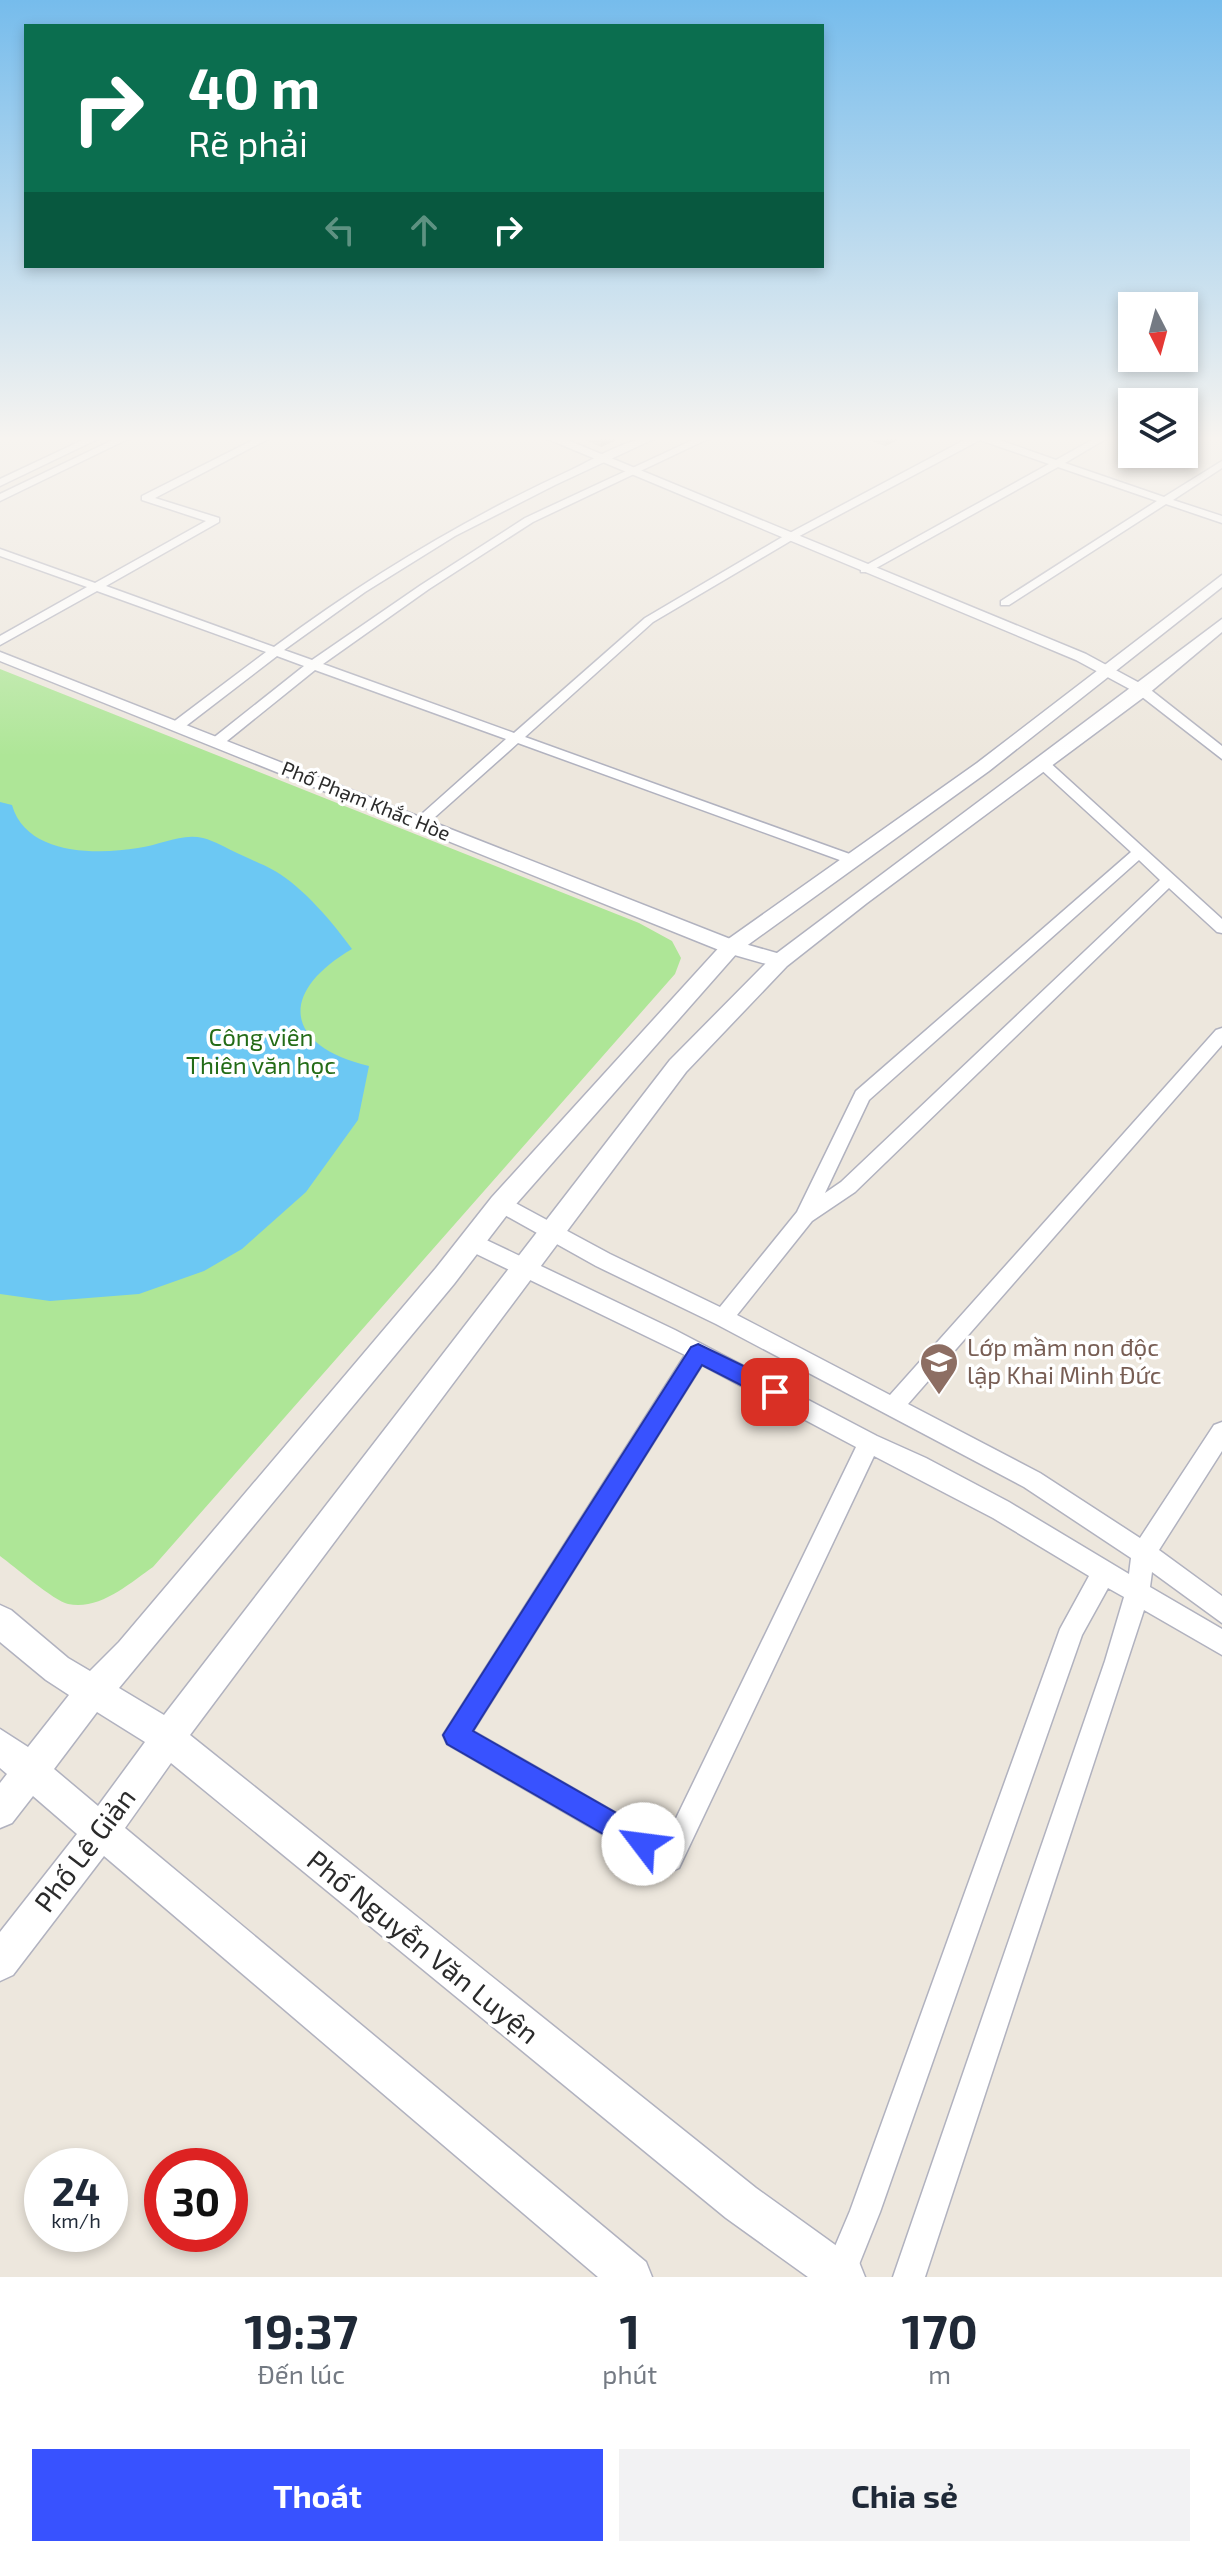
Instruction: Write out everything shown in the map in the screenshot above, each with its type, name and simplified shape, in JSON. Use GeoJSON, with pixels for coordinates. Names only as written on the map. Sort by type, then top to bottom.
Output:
{"type":"FeatureCollection","features":[{"type":"Feature","properties":{"kind":"main road"},"geometry":{"type":"LineString","coordinates":[[0,1811],[93,1691],[140,1641],[501,1204],[731,947],[983,767],[1222,580]]}},
{"type":"Feature","properties":{"kind":"main road","name":"Phố Lê Giản"},"geometry":{"type":"LineString","coordinates":[[0,1962],[678,1066],[780,961],[1142,690],[1222,624]]}},
{"type":"Feature","properties":{"kind":"main road","name":"Phố Nguyễn Văn Luyện"},"geometry":{"type":"LineString","coordinates":[[0,1621],[57,1669],[168,1737],[201,1768],[728,2193],[841,2276]]}},
{"type":"Feature","properties":{"kind":"main road"},"geometry":{"type":"LineString","coordinates":[[0,1746],[631,2277]]}},
{"type":"Feature","properties":{"kind":"street"},"geometry":{"type":"LineString","coordinates":[[0,641],[174,543]]}},
{"type":"Feature","properties":{"kind":"street"},"geometry":{"type":"LineString","coordinates":[[177,726],[274,652],[389,572],[438,543]]}},
{"type":"Feature","properties":{"kind":"street"},"geometry":{"type":"LineString","coordinates":[[217,742],[312,666],[493,543]]}},
{"type":"Feature","properties":{"kind":"street"},"geometry":{"type":"LineString","coordinates":[[420,823],[649,620],[779,543]]}},
{"type":"Feature","properties":{"kind":"street"},"geometry":{"type":"LineString","coordinates":[[801,543],[1081,657],[1142,690],[1222,754]]}},
{"type":"Feature","properties":{"kind":"street"},"geometry":{"type":"LineString","coordinates":[[865,570],[913,543]]}},
{"type":"Feature","properties":{"kind":"street"},"geometry":{"type":"LineString","coordinates":[[1005,603],[1098,543]]}},
{"type":"Feature","properties":{"kind":"street"},"geometry":{"type":"LineString","coordinates":[[0,552],[853,860]]}},
{"type":"Feature","properties":{"kind":"street","name":"Phố Phạm Khắc Hòe"},"geometry":{"type":"LineString","coordinates":[[0,656],[731,947],[780,961]]}},
{"type":"Feature","properties":{"kind":"street"},"geometry":{"type":"LineString","coordinates":[[1042,763],[1222,928]]}},
{"type":"Feature","properties":{"kind":"street"},"geometry":{"type":"LineString","coordinates":[[723,1318],[804,1217],[862,1096],[1140,852]]}},
{"type":"Feature","properties":{"kind":"street"},"geometry":{"type":"LineString","coordinates":[[804,1217],[848,1187],[1170,879]]}},
{"type":"Feature","properties":{"kind":"street"},"geometry":{"type":"LineString","coordinates":[[892,1407],[1222,1034]]}},
{"type":"Feature","properties":{"kind":"street"},"geometry":{"type":"LineString","coordinates":[[501,1204],[1032,1480],[1222,1611]]}},
{"type":"Feature","properties":{"kind":"street"},"geometry":{"type":"LineString","coordinates":[[471,1242],[918,1465],[1138,1591],[1222,1643]]}},
{"type":"Feature","properties":{"kind":"street"},"geometry":{"type":"LineString","coordinates":[[698,1353],[456,1735],[670,1859],[869,1443]]}},
{"type":"Feature","properties":{"kind":"street"},"geometry":{"type":"LineString","coordinates":[[909,2277],[1117,1661],[1138,1591],[1143,1554],[1222,1432]]}},
{"type":"Feature","properties":{"kind":"street"},"geometry":{"type":"LineString","coordinates":[[841,2276],[1072,1629],[1104,1572]]}},
{"type":"Feature","properties":{"kind":"green space","name":"Công viên Thiên văn học"},"geometry":{"type":"Polygon","coordinates":[[[0,669],[639,923],[672,941],[681,958],[675,974],[153,1567],[114,1594],[80,1605],[68,1604],[53,1597],[0,1556],[0,669]]]}},
{"type":"Feature","properties":{"kind":"water"},"geometry":{"type":"Polygon","coordinates":[[[0,802],[12,805],[20,821],[32,834],[64,848],[121,850],[187,837],[212,841],[286,878],[317,907],[352,949],[311,983],[302,1000],[301,1016],[307,1032],[320,1045],[341,1057],[369,1066],[358,1120],[306,1192],[242,1249],[204,1271],[139,1294],[50,1301],[0,1294],[0,802]]]}},
{"type":"Feature","properties":{"kind":"place","name":"Lớp mầm non độc lập Khai Minh Đức"},"geometry":{"type":"Point","coordinates":[939,1396]}},
{"type":"Feature","properties":{"kind":"route"},"geometry":{"type":"LineString","coordinates":[[643,1844],[456,1735],[698,1353],[775,1392]]}}]}
